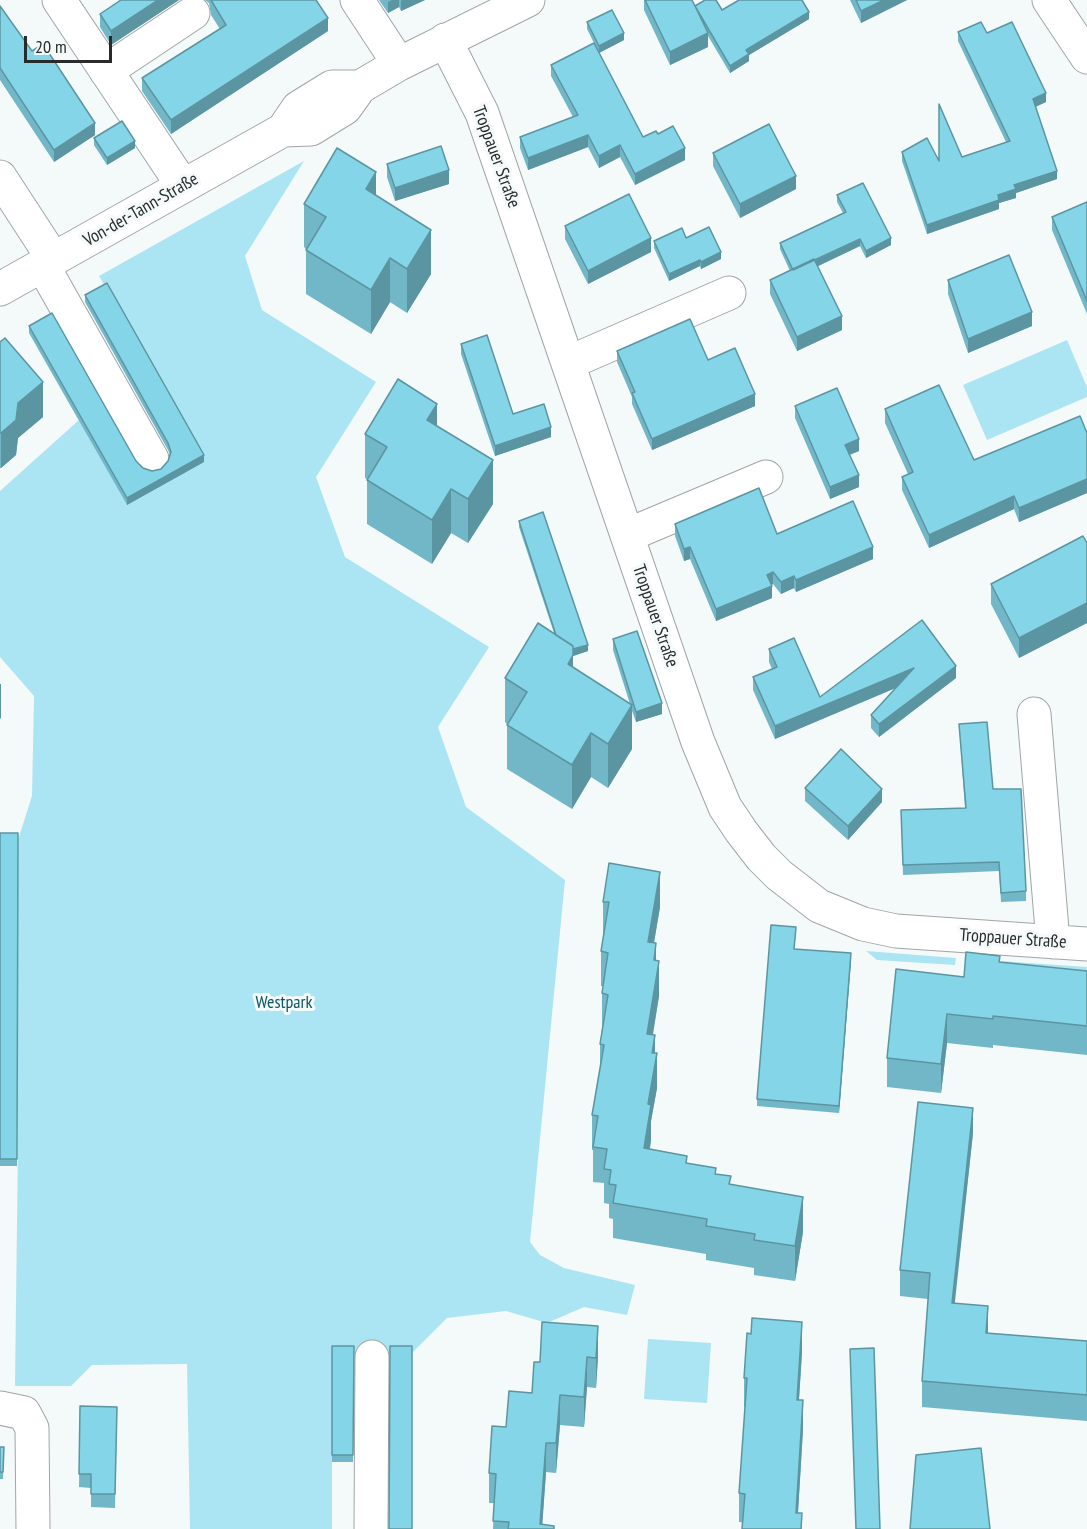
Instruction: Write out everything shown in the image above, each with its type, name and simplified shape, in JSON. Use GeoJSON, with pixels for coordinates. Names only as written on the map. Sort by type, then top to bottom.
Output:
{"type":"FeatureCollection","features":[{"type":"Feature","properties":{"kind":"street"},"geometry":{"type":"LineString","coordinates":[[59,0],[183,186]]}},
{"type":"Feature","properties":{"kind":"street"},"geometry":{"type":"LineString","coordinates":[[357,0],[399,64]]}},
{"type":"Feature","properties":{"kind":"street","name":"Von-der-Tann-Straße"},"geometry":{"type":"LineString","coordinates":[[0,290],[283,130],[298,108],[332,87],[360,87],[445,40],[528,0]]}},
{"type":"Feature","properties":{"kind":"street"},"geometry":{"type":"LineString","coordinates":[[1049,0],[1087,57]]}},
{"type":"Feature","properties":{"kind":"street"},"geometry":{"type":"LineString","coordinates":[[106,71],[193,13]]}},
{"type":"Feature","properties":{"kind":"street","name":"Troppauer Straße"},"geometry":{"type":"LineString","coordinates":[[445,40],[482,113],[698,742],[725,807],[741,831],[761,858],[819,906],[863,924],[896,931],[1087,944]]}},
{"type":"Feature","properties":{"kind":"street"},"geometry":{"type":"LineString","coordinates":[[0,177],[152,459]]}},
{"type":"Feature","properties":{"kind":"street"},"geometry":{"type":"LineString","coordinates":[[568,363],[729,293]]}},
{"type":"Feature","properties":{"kind":"street"},"geometry":{"type":"LineString","coordinates":[[628,535],[766,477]]}},
{"type":"Feature","properties":{"kind":"street"},"geometry":{"type":"LineString","coordinates":[[1034,714],[1053,942]]}},
{"type":"Feature","properties":{"kind":"street"},"geometry":{"type":"LineString","coordinates":[[371,1529],[372,1357]]}},
{"type":"Feature","properties":{"kind":"street"},"geometry":{"type":"LineString","coordinates":[[0,1408],[24,1413],[32,1428],[33,1529]]}},
{"type":"Feature","properties":{"kind":"green space","name":"Westpark"},"geometry":{"type":"Polygon","coordinates":[[[304,161],[245,256],[262,310],[376,382],[316,477],[345,557],[489,647],[438,727],[466,807],[565,880],[530,1242],[540,1255],[564,1268],[635,1285],[627,1315],[584,1307],[547,1323],[506,1311],[447,1318],[412,1353],[332,1353],[332,1529],[190,1529],[187,1364],[92,1365],[71,1386],[15,1386],[18,840],[32,796],[34,696],[0,657],[0,491],[79,420],[127,505],[204,462],[99,276],[304,161]]]}},
{"type":"Feature","properties":{"kind":"green space"},"geometry":{"type":"Polygon","coordinates":[[[1067,340],[1087,387],[1087,397],[987,440],[963,385],[1067,340]]]}},
{"type":"Feature","properties":{"kind":"green space"},"geometry":{"type":"Polygon","coordinates":[[[866,951],[956,958],[955,965],[877,960],[866,951]]]}},
{"type":"Feature","properties":{"kind":"green space"},"geometry":{"type":"Polygon","coordinates":[[[1000,961],[1087,967],[1087,975],[1000,968],[1000,961]]]}},
{"type":"Feature","properties":{"kind":"green space"},"geometry":{"type":"Polygon","coordinates":[[[648,1339],[711,1343],[707,1403],[644,1399],[648,1339]]]}},
{"type":"Feature","properties":{"kind":"building"},"geometry":{"type":"Polygon","coordinates":[[[121,0],[158,0],[111,31],[100,14],[121,0]]]}},
{"type":"Feature","properties":{"kind":"building"},"geometry":{"type":"Polygon","coordinates":[[[211,0],[316,0],[328,18],[171,120],[142,78],[226,25],[211,0]]]}},
{"type":"Feature","properties":{"kind":"building"},"geometry":{"type":"Polygon","coordinates":[[[645,0],[692,0],[708,33],[670,52],[645,0]]]}},
{"type":"Feature","properties":{"kind":"building"},"geometry":{"type":"Polygon","coordinates":[[[705,0],[716,0],[722,10],[739,0],[802,0],[809,12],[746,50],[749,54],[730,66],[695,6],[705,0]]]}},
{"type":"Feature","properties":{"kind":"building"},"geometry":{"type":"Polygon","coordinates":[[[856,0],[884,0],[861,11],[856,0]]]}},
{"type":"Feature","properties":{"kind":"building"},"geometry":{"type":"Polygon","coordinates":[[[0,6],[32,51],[43,44],[95,123],[54,150],[0,68],[0,6]]]}},
{"type":"Feature","properties":{"kind":"building"},"geometry":{"type":"Polygon","coordinates":[[[612,10],[624,33],[599,46],[587,22],[612,10]]]}},
{"type":"Feature","properties":{"kind":"building"},"geometry":{"type":"Polygon","coordinates":[[[981,22],[987,33],[1012,22],[1046,93],[1033,99],[1057,171],[1014,185],[1016,189],[998,195],[999,200],[927,225],[902,152],[927,138],[939,161],[939,104],[962,157],[1010,141],[958,32],[981,22]]]}},
{"type":"Feature","properties":{"kind":"building"},"geometry":{"type":"Polygon","coordinates":[[[594,43],[643,137],[656,131],[658,134],[673,126],[685,148],[635,174],[620,145],[599,156],[588,135],[528,158],[520,137],[578,115],[551,65],[594,43]]]}},
{"type":"Feature","properties":{"kind":"building"},"geometry":{"type":"Polygon","coordinates":[[[122,121],[135,141],[107,158],[94,138],[122,121]]]}},
{"type":"Feature","properties":{"kind":"building"},"geometry":{"type":"Polygon","coordinates":[[[769,124],[796,176],[740,204],[713,153],[769,124]]]}},
{"type":"Feature","properties":{"kind":"building"},"geometry":{"type":"Polygon","coordinates":[[[441,146],[449,170],[395,188],[387,164],[441,146]]]}},
{"type":"Feature","properties":{"kind":"building"},"geometry":{"type":"Polygon","coordinates":[[[337,148],[376,172],[366,189],[431,230],[407,269],[390,258],[371,290],[306,250],[326,217],[304,204],[337,148]]]}},
{"type":"Feature","properties":{"kind":"building"},"geometry":{"type":"Polygon","coordinates":[[[863,183],[891,238],[866,251],[860,239],[793,270],[780,243],[846,212],[837,195],[863,183]]]}},
{"type":"Feature","properties":{"kind":"building"},"geometry":{"type":"Polygon","coordinates":[[[629,194],[651,238],[588,271],[565,226],[629,194]]]}},
{"type":"Feature","properties":{"kind":"building"},"geometry":{"type":"Polygon","coordinates":[[[1087,202],[1087,301],[1052,217],[1087,202]]]}},
{"type":"Feature","properties":{"kind":"building"},"geometry":{"type":"Polygon","coordinates":[[[709,227],[721,252],[669,274],[654,241],[682,228],[686,238],[709,227]]]}},
{"type":"Feature","properties":{"kind":"building"},"geometry":{"type":"Polygon","coordinates":[[[1009,255],[1032,312],[968,339],[948,280],[1009,255]]]}},
{"type":"Feature","properties":{"kind":"building"},"geometry":{"type":"Polygon","coordinates":[[[814,259],[842,316],[797,337],[770,280],[814,259]]]}},
{"type":"Feature","properties":{"kind":"building"},"geometry":{"type":"Polygon","coordinates":[[[107,283],[204,455],[127,498],[29,326],[52,313],[136,461],[143,468],[152,471],[161,469],[168,461],[171,452],[168,443],[85,295],[107,283]]]}},
{"type":"Feature","properties":{"kind":"building"},"geometry":{"type":"Polygon","coordinates":[[[690,319],[708,360],[735,348],[755,394],[652,439],[617,351],[690,319]]]}},
{"type":"Feature","properties":{"kind":"building"},"geometry":{"type":"Polygon","coordinates":[[[487,335],[513,414],[544,404],[551,427],[495,446],[461,344],[487,335]]]}},
{"type":"Feature","properties":{"kind":"building"},"geometry":{"type":"Polygon","coordinates":[[[5,338],[43,382],[18,403],[16,420],[0,433],[0,342],[5,338]]]}},
{"type":"Feature","properties":{"kind":"building"},"geometry":{"type":"Polygon","coordinates":[[[398,379],[437,404],[427,420],[493,460],[468,499],[451,489],[432,520],[367,480],[387,447],[365,434],[398,379]]]}},
{"type":"Feature","properties":{"kind":"building"},"geometry":{"type":"Polygon","coordinates":[[[939,385],[974,460],[1080,416],[1087,433],[1087,479],[1019,508],[1014,496],[929,535],[902,477],[913,472],[885,409],[939,385]]]}},
{"type":"Feature","properties":{"kind":"building"},"geometry":{"type":"Polygon","coordinates":[[[837,388],[859,439],[845,445],[859,475],[830,487],[795,406],[837,388]]]}},
{"type":"Feature","properties":{"kind":"building"},"geometry":{"type":"Polygon","coordinates":[[[759,488],[777,534],[853,501],[873,547],[796,580],[794,576],[781,582],[773,572],[767,575],[772,586],[716,609],[690,547],[684,549],[675,524],[759,488]]]}},
{"type":"Feature","properties":{"kind":"building"},"geometry":{"type":"Polygon","coordinates":[[[543,512],[588,645],[573,649],[573,646],[556,635],[519,521],[543,512]]]}},
{"type":"Feature","properties":{"kind":"building"},"geometry":{"type":"Polygon","coordinates":[[[1083,536],[1087,543],[1087,603],[1019,638],[991,584],[1083,536]]]}},
{"type":"Feature","properties":{"kind":"building"},"geometry":{"type":"Polygon","coordinates":[[[922,620],[956,666],[879,724],[871,715],[914,668],[775,726],[753,677],[777,667],[769,649],[794,638],[820,697],[922,620]]]}},
{"type":"Feature","properties":{"kind":"building"},"geometry":{"type":"Polygon","coordinates":[[[538,623],[573,646],[573,655],[568,664],[632,705],[608,744],[591,733],[572,765],[507,725],[527,692],[505,678],[538,623]]]}},
{"type":"Feature","properties":{"kind":"building"},"geometry":{"type":"Polygon","coordinates":[[[637,631],[662,703],[636,712],[613,639],[637,631]]]}},
{"type":"Feature","properties":{"kind":"building"},"geometry":{"type":"Polygon","coordinates":[[[987,722],[993,789],[1021,789],[1026,891],[1001,893],[999,862],[903,865],[901,810],[966,808],[959,724],[987,722]]]}},
{"type":"Feature","properties":{"kind":"building"},"geometry":{"type":"Polygon","coordinates":[[[841,749],[882,789],[848,826],[805,788],[841,749]]]}},
{"type":"Feature","properties":{"kind":"building"},"geometry":{"type":"Polygon","coordinates":[[[0,833],[18,833],[17,1159],[0,1159],[0,833]]]}},
{"type":"Feature","properties":{"kind":"building"},"geometry":{"type":"Polygon","coordinates":[[[609,863],[660,872],[648,942],[656,943],[654,960],[659,961],[647,1034],[655,1035],[652,1053],[657,1053],[648,1104],[651,1105],[644,1148],[687,1156],[686,1163],[716,1168],[715,1174],[731,1176],[729,1184],[803,1197],[795,1246],[754,1240],[755,1234],[706,1226],[707,1219],[613,1203],[616,1185],[609,1184],[611,1170],[604,1169],[607,1149],[593,1147],[598,1116],[592,1115],[604,1045],[600,1044],[608,995],[602,993],[608,953],[601,951],[609,902],[603,902],[609,863]]]}},
{"type":"Feature","properties":{"kind":"building"},"geometry":{"type":"Polygon","coordinates":[[[771,925],[796,927],[794,949],[851,953],[839,1106],[757,1099],[771,925]]]}},
{"type":"Feature","properties":{"kind":"building"},"geometry":{"type":"Polygon","coordinates":[[[966,952],[1000,956],[999,962],[1087,971],[1087,1026],[993,1016],[993,1019],[947,1014],[941,1064],[887,1058],[896,969],[964,977],[966,952]]]}},
{"type":"Feature","properties":{"kind":"building"},"geometry":{"type":"Polygon","coordinates":[[[918,1102],[973,1108],[952,1303],[988,1306],[986,1333],[1087,1341],[1087,1395],[922,1381],[930,1273],[900,1270],[918,1102]]]}},
{"type":"Feature","properties":{"kind":"building"},"geometry":{"type":"Polygon","coordinates":[[[752,1318],[802,1322],[797,1400],[803,1400],[796,1513],[802,1513],[801,1529],[742,1529],[745,1494],[739,1493],[747,1378],[744,1378],[747,1333],[751,1334],[752,1318]]]}},
{"type":"Feature","properties":{"kind":"building"},"geometry":{"type":"Polygon","coordinates":[[[542,1322],[598,1326],[596,1358],[587,1357],[584,1397],[560,1395],[556,1443],[546,1443],[540,1524],[554,1526],[554,1529],[508,1529],[509,1522],[493,1521],[496,1474],[489,1473],[492,1426],[506,1427],[509,1391],[532,1393],[534,1362],[540,1362],[542,1322]]]}},
{"type":"Feature","properties":{"kind":"building"},"geometry":{"type":"Polygon","coordinates":[[[332,1346],[354,1346],[353,1455],[332,1455],[332,1346]]]}},
{"type":"Feature","properties":{"kind":"building"},"geometry":{"type":"Polygon","coordinates":[[[390,1346],[412,1346],[412,1529],[389,1529],[390,1346]]]}},
{"type":"Feature","properties":{"kind":"building"},"geometry":{"type":"Polygon","coordinates":[[[874,1348],[880,1529],[856,1529],[850,1349],[874,1348]]]}},
{"type":"Feature","properties":{"kind":"building"},"geometry":{"type":"Polygon","coordinates":[[[80,1406],[117,1407],[115,1494],[91,1494],[91,1474],[79,1474],[80,1406]]]}},
{"type":"Feature","properties":{"kind":"building"},"geometry":{"type":"Polygon","coordinates":[[[0,1447],[4,1447],[3,1472],[0,1472],[0,1447]]]}},
{"type":"Feature","properties":{"kind":"building"},"geometry":{"type":"Polygon","coordinates":[[[981,1448],[990,1529],[910,1529],[916,1455],[981,1448]]]}}]}
